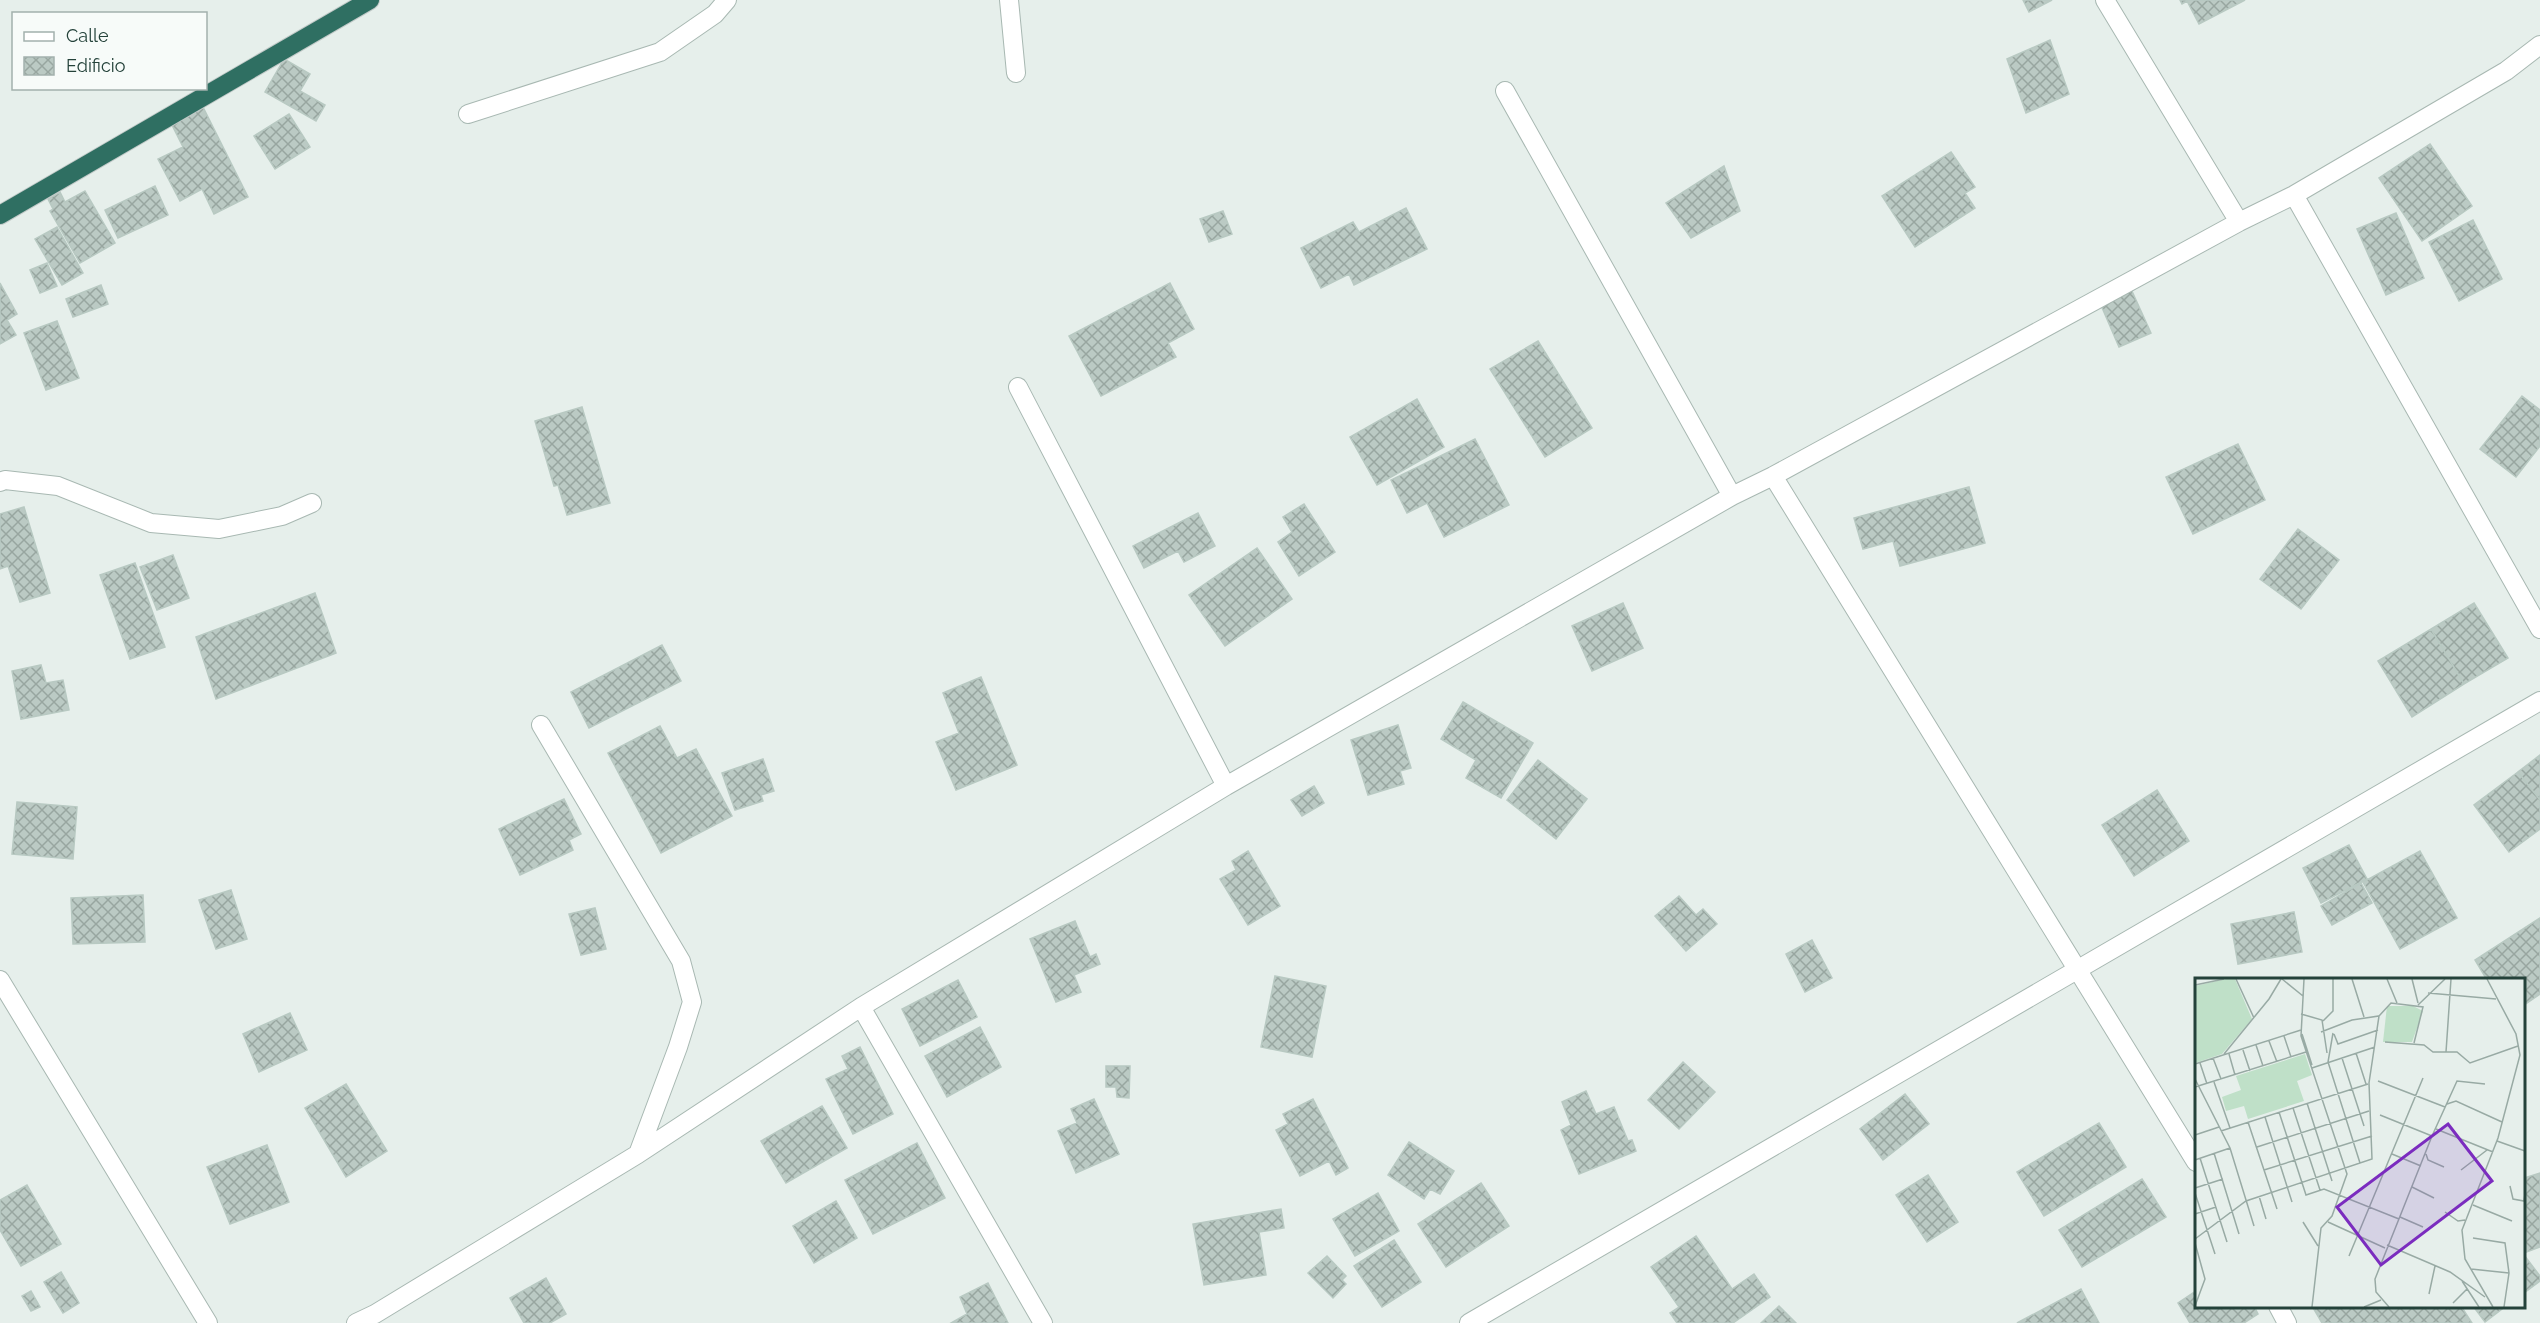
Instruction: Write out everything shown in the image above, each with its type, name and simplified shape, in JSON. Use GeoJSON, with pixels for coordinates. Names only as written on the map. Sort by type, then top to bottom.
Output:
{"type":"FeatureCollection","features":[{"type":"Feature","properties":{"kind":"highway"},"geometry":{"type":"LineString","coordinates":[[0,215],[370,0]]}},
{"type":"Feature","properties":{"kind":"street"},"geometry":{"type":"LineString","coordinates":[[468,114],[660,52],[715,14],[727,0]]}},
{"type":"Feature","properties":{"kind":"street"},"geometry":{"type":"LineString","coordinates":[[1009,0],[1016,73]]}},
{"type":"Feature","properties":{"kind":"street"},"geometry":{"type":"LineString","coordinates":[[2105,0],[2239,222]]}},
{"type":"Feature","properties":{"kind":"street"},"geometry":{"type":"LineString","coordinates":[[356,1323],[378,1318],[638,1154],[861,1007],[1226,786],[1732,496],[1773,476],[2239,222],[2294,195],[2506,71],[2540,45]]}},
{"type":"Feature","properties":{"kind":"street"},"geometry":{"type":"LineString","coordinates":[[1505,91],[1732,496]]}},
{"type":"Feature","properties":{"kind":"street"},"geometry":{"type":"LineString","coordinates":[[2294,195],[2540,629]]}},
{"type":"Feature","properties":{"kind":"street"},"geometry":{"type":"LineString","coordinates":[[1018,387],[1226,786]]}},
{"type":"Feature","properties":{"kind":"street"},"geometry":{"type":"LineString","coordinates":[[1773,476],[2195,1160]]}},
{"type":"Feature","properties":{"kind":"street"},"geometry":{"type":"LineString","coordinates":[[0,482],[5,480],[58,486],[151,523],[219,529],[282,516],[312,503]]}},
{"type":"Feature","properties":{"kind":"street"},"geometry":{"type":"LineString","coordinates":[[1469,1323],[2540,701]]}},
{"type":"Feature","properties":{"kind":"street"},"geometry":{"type":"LineString","coordinates":[[541,725],[681,961],[692,1002],[678,1047],[638,1154]]}},
{"type":"Feature","properties":{"kind":"street"},"geometry":{"type":"LineString","coordinates":[[0,980],[208,1323]]}},
{"type":"Feature","properties":{"kind":"street"},"geometry":{"type":"LineString","coordinates":[[861,1007],[1043,1323]]}},
{"type":"Feature","properties":{"kind":"street"},"geometry":{"type":"LineString","coordinates":[[2279,1308],[2287,1323]]}},
{"type":"Feature","properties":{"kind":"building"},"geometry":{"type":"Polygon","coordinates":[[[2023,0],[2052,0],[2029,12],[2023,0]]]}},
{"type":"Feature","properties":{"kind":"building"},"geometry":{"type":"Polygon","coordinates":[[[2180,0],[2245,0],[2199,24],[2187,1],[2182,4],[2180,0]]]}},
{"type":"Feature","properties":{"kind":"building"},"geometry":{"type":"Polygon","coordinates":[[[2050,40],[2069,94],[2026,113],[2007,59],[2050,40]]]}},
{"type":"Feature","properties":{"kind":"building"},"geometry":{"type":"Polygon","coordinates":[[[284,59],[310,74],[300,91],[325,105],[316,121],[265,92],[284,59]]]}},
{"type":"Feature","properties":{"kind":"building"},"geometry":{"type":"Polygon","coordinates":[[[203,107],[248,197],[214,214],[202,189],[180,201],[158,159],[183,147],[171,123],[203,107]]]}},
{"type":"Feature","properties":{"kind":"building"},"geometry":{"type":"Polygon","coordinates":[[[289,114],[310,147],[275,169],[254,136],[289,114]]]}},
{"type":"Feature","properties":{"kind":"building"},"geometry":{"type":"Polygon","coordinates":[[[2430,144],[2472,206],[2422,241],[2379,178],[2430,144]]]}},
{"type":"Feature","properties":{"kind":"building"},"geometry":{"type":"Polygon","coordinates":[[[1951,152],[1975,187],[1965,193],[1975,208],[1915,247],[1882,196],[1951,152]]]}},
{"type":"Feature","properties":{"kind":"building"},"geometry":{"type":"Polygon","coordinates":[[[1724,166],[1740,211],[1691,238],[1666,203],[1724,166]]]}},
{"type":"Feature","properties":{"kind":"building"},"geometry":{"type":"Polygon","coordinates":[[[155,186],[168,215],[118,238],[105,210],[155,186]]]}},
{"type":"Feature","properties":{"kind":"building"},"geometry":{"type":"Polygon","coordinates":[[[85,191],[115,243],[80,263],[50,211],[53,209],[48,199],[60,192],[65,202],[85,191]]]}},
{"type":"Feature","properties":{"kind":"building"},"geometry":{"type":"Polygon","coordinates":[[[1406,208],[1427,249],[1354,285],[1349,274],[1321,288],[1301,248],[1353,222],[1359,232],[1406,208]]]}},
{"type":"Feature","properties":{"kind":"building"},"geometry":{"type":"Polygon","coordinates":[[[1223,211],[1232,234],[1209,242],[1200,219],[1223,211]]]}},
{"type":"Feature","properties":{"kind":"building"},"geometry":{"type":"Polygon","coordinates":[[[2396,213],[2424,278],[2386,295],[2357,229],[2396,213]]]}},
{"type":"Feature","properties":{"kind":"building"},"geometry":{"type":"Polygon","coordinates":[[[2473,220],[2502,279],[2459,301],[2429,242],[2473,220]]]}},
{"type":"Feature","properties":{"kind":"building"},"geometry":{"type":"Polygon","coordinates":[[[57,227],[83,273],[62,285],[35,239],[57,227]]]}},
{"type":"Feature","properties":{"kind":"building"},"geometry":{"type":"Polygon","coordinates":[[[47,263],[57,286],[40,293],[30,270],[47,263]]]}},
{"type":"Feature","properties":{"kind":"building"},"geometry":{"type":"Polygon","coordinates":[[[0,283],[17,314],[7,320],[16,335],[0,344],[0,283]]]}},
{"type":"Feature","properties":{"kind":"building"},"geometry":{"type":"Polygon","coordinates":[[[1170,283],[1194,329],[1168,343],[1176,357],[1101,396],[1069,336],[1170,283]]]}},
{"type":"Feature","properties":{"kind":"building"},"geometry":{"type":"Polygon","coordinates":[[[101,285],[108,304],[73,317],[66,299],[101,285]]]}},
{"type":"Feature","properties":{"kind":"building"},"geometry":{"type":"Polygon","coordinates":[[[2131,289],[2151,333],[2119,347],[2100,303],[2131,289]]]}},
{"type":"Feature","properties":{"kind":"building"},"geometry":{"type":"Polygon","coordinates":[[[57,321],[79,378],[46,390],[24,333],[57,321]]]}},
{"type":"Feature","properties":{"kind":"building"},"geometry":{"type":"Polygon","coordinates":[[[1538,341],[1592,428],[1545,457],[1490,369],[1538,341]]]}},
{"type":"Feature","properties":{"kind":"building"},"geometry":{"type":"Polygon","coordinates":[[[2522,396],[2540,410],[2540,446],[2516,477],[2480,449],[2522,396]]]}},
{"type":"Feature","properties":{"kind":"building"},"geometry":{"type":"Polygon","coordinates":[[[1417,399],[1444,447],[1377,485],[1350,437],[1417,399]]]}},
{"type":"Feature","properties":{"kind":"building"},"geometry":{"type":"Polygon","coordinates":[[[582,407],[610,503],[567,515],[558,485],[554,486],[535,421],[582,407]]]}},
{"type":"Feature","properties":{"kind":"building"},"geometry":{"type":"Polygon","coordinates":[[[1475,439],[1509,505],[1444,537],[1427,503],[1407,513],[1391,480],[1475,439]]]}},
{"type":"Feature","properties":{"kind":"building"},"geometry":{"type":"Polygon","coordinates":[[[2238,444],[2265,500],[2193,534],[2166,477],[2238,444]]]}},
{"type":"Feature","properties":{"kind":"building"},"geometry":{"type":"Polygon","coordinates":[[[1969,487],[1985,543],[1900,566],[1893,541],[1863,549],[1854,518],[1969,487]]]}},
{"type":"Feature","properties":{"kind":"building"},"geometry":{"type":"Polygon","coordinates":[[[1304,504],[1335,552],[1299,576],[1278,542],[1292,532],[1283,517],[1304,504]]]}},
{"type":"Feature","properties":{"kind":"building"},"geometry":{"type":"Polygon","coordinates":[[[24,507],[50,593],[20,602],[8,566],[0,569],[0,514],[24,507]]]}},
{"type":"Feature","properties":{"kind":"building"},"geometry":{"type":"Polygon","coordinates":[[[1198,513],[1215,546],[1184,562],[1178,551],[1144,568],[1133,546],[1198,513]]]}},
{"type":"Feature","properties":{"kind":"building"},"geometry":{"type":"Polygon","coordinates":[[[2298,529],[2339,560],[2301,609],[2260,579],[2298,529]]]}},
{"type":"Feature","properties":{"kind":"building"},"geometry":{"type":"Polygon","coordinates":[[[1257,548],[1292,599],[1225,646],[1189,595],[1257,548]]]}},
{"type":"Feature","properties":{"kind":"building"},"geometry":{"type":"Polygon","coordinates":[[[173,555],[189,598],[157,610],[140,567],[173,555]]]}},
{"type":"Feature","properties":{"kind":"building"},"geometry":{"type":"Polygon","coordinates":[[[135,563],[165,647],[130,659],[100,575],[135,563]]]}},
{"type":"Feature","properties":{"kind":"building"},"geometry":{"type":"Polygon","coordinates":[[[315,593],[336,653],[216,699],[196,637],[315,593]]]}},
{"type":"Feature","properties":{"kind":"building"},"geometry":{"type":"Polygon","coordinates":[[[1623,603],[1643,648],[1592,671],[1572,626],[1623,603]]]}},
{"type":"Feature","properties":{"kind":"building"},"geometry":{"type":"Polygon","coordinates":[[[2474,603],[2508,658],[2464,684],[2431,629],[2474,603]]]}},
{"type":"Feature","properties":{"kind":"building"},"geometry":{"type":"Polygon","coordinates":[[[2431,629],[2464,684],[2412,717],[2378,661],[2431,629]]]}},
{"type":"Feature","properties":{"kind":"building"},"geometry":{"type":"Polygon","coordinates":[[[662,645],[681,681],[589,728],[571,692],[662,645]]]}},
{"type":"Feature","properties":{"kind":"building"},"geometry":{"type":"Polygon","coordinates":[[[41,665],[46,683],[63,680],[69,710],[21,719],[12,671],[41,665]]]}},
{"type":"Feature","properties":{"kind":"building"},"geometry":{"type":"Polygon","coordinates":[[[981,677],[1017,765],[956,790],[936,742],[959,733],[943,693],[981,677]]]}},
{"type":"Feature","properties":{"kind":"building"},"geometry":{"type":"Polygon","coordinates":[[[1463,702],[1533,743],[1501,798],[1466,778],[1476,760],[1441,739],[1463,702]]]}},
{"type":"Feature","properties":{"kind":"building"},"geometry":{"type":"Polygon","coordinates":[[[1398,725],[1411,768],[1400,771],[1404,784],[1368,795],[1351,740],[1398,725]]]}},
{"type":"Feature","properties":{"kind":"building"},"geometry":{"type":"Polygon","coordinates":[[[660,726],[677,758],[696,749],[732,816],[661,853],[608,753],[660,726]]]}},
{"type":"Feature","properties":{"kind":"building"},"geometry":{"type":"Polygon","coordinates":[[[2540,755],[2540,800],[2518,772],[2540,755]]]}},
{"type":"Feature","properties":{"kind":"building"},"geometry":{"type":"Polygon","coordinates":[[[763,759],[774,791],[761,795],[763,801],[735,810],[722,773],[763,759]]]}},
{"type":"Feature","properties":{"kind":"building"},"geometry":{"type":"Polygon","coordinates":[[[1538,760],[1587,799],[1556,839],[1507,800],[1538,760]]]}},
{"type":"Feature","properties":{"kind":"building"},"geometry":{"type":"Polygon","coordinates":[[[2518,772],[2540,800],[2540,829],[2509,852],[2474,805],[2518,772]]]}},
{"type":"Feature","properties":{"kind":"building"},"geometry":{"type":"Polygon","coordinates":[[[1314,786],[1324,803],[1302,816],[1291,800],[1314,786]]]}},
{"type":"Feature","properties":{"kind":"building"},"geometry":{"type":"Polygon","coordinates":[[[2157,790],[2189,841],[2134,876],[2102,825],[2157,790]]]}},
{"type":"Feature","properties":{"kind":"building"},"geometry":{"type":"Polygon","coordinates":[[[564,799],[581,834],[569,840],[573,850],[520,875],[499,829],[564,799]]]}},
{"type":"Feature","properties":{"kind":"building"},"geometry":{"type":"Polygon","coordinates":[[[17,802],[77,807],[73,859],[12,854],[17,802]]]}},
{"type":"Feature","properties":{"kind":"building"},"geometry":{"type":"Polygon","coordinates":[[[2349,845],[2367,879],[2321,903],[2303,868],[2349,845]]]}},
{"type":"Feature","properties":{"kind":"building"},"geometry":{"type":"Polygon","coordinates":[[[1248,851],[1280,906],[1248,925],[1220,879],[1236,870],[1232,861],[1248,851]]]}},
{"type":"Feature","properties":{"kind":"building"},"geometry":{"type":"Polygon","coordinates":[[[2420,851],[2457,918],[2400,949],[2363,882],[2420,851]]]}},
{"type":"Feature","properties":{"kind":"building"},"geometry":{"type":"Polygon","coordinates":[[[2361,883],[2372,903],[2332,925],[2321,906],[2361,883]]]}},
{"type":"Feature","properties":{"kind":"building"},"geometry":{"type":"Polygon","coordinates":[[[231,890],[247,939],[216,949],[199,900],[231,890]]]}},
{"type":"Feature","properties":{"kind":"building"},"geometry":{"type":"Polygon","coordinates":[[[143,895],[145,942],[73,944],[71,898],[143,895]]]}},
{"type":"Feature","properties":{"kind":"building"},"geometry":{"type":"Polygon","coordinates":[[[1679,896],[1696,915],[1703,909],[1717,924],[1686,951],[1655,916],[1679,896]]]}},
{"type":"Feature","properties":{"kind":"building"},"geometry":{"type":"Polygon","coordinates":[[[595,908],[606,949],[581,955],[569,914],[595,908]]]}},
{"type":"Feature","properties":{"kind":"building"},"geometry":{"type":"Polygon","coordinates":[[[2294,912],[2302,952],[2238,964],[2231,924],[2294,912]]]}},
{"type":"Feature","properties":{"kind":"building"},"geometry":{"type":"Polygon","coordinates":[[[2540,918],[2540,994],[2525,1004],[2525,978],[2486,978],[2475,960],[2540,918]]]}},
{"type":"Feature","properties":{"kind":"building"},"geometry":{"type":"Polygon","coordinates":[[[1075,921],[1090,957],[1096,954],[1100,964],[1074,975],[1081,992],[1056,1002],[1030,939],[1075,921]]]}},
{"type":"Feature","properties":{"kind":"building"},"geometry":{"type":"Polygon","coordinates":[[[1812,940],[1832,978],[1805,992],[1786,954],[1812,940]]]}},
{"type":"Feature","properties":{"kind":"building"},"geometry":{"type":"Polygon","coordinates":[[[1275,976],[1326,986],[1312,1057],[1261,1047],[1275,976]]]}},
{"type":"Feature","properties":{"kind":"building"},"geometry":{"type":"Polygon","coordinates":[[[958,980],[977,1017],[920,1046],[902,1009],[958,980]]]}},
{"type":"Feature","properties":{"kind":"building"},"geometry":{"type":"Polygon","coordinates":[[[290,1013],[307,1050],[259,1072],[243,1034],[290,1013]]]}},
{"type":"Feature","properties":{"kind":"building"},"geometry":{"type":"Polygon","coordinates":[[[980,1027],[1001,1067],[947,1097],[925,1056],[980,1027]]]}},
{"type":"Feature","properties":{"kind":"building"},"geometry":{"type":"Polygon","coordinates":[[[860,1047],[893,1114],[853,1134],[826,1079],[848,1069],[842,1056],[860,1047]]]}},
{"type":"Feature","properties":{"kind":"building"},"geometry":{"type":"Polygon","coordinates":[[[1683,1062],[1715,1092],[1679,1129],[1648,1100],[1683,1062]]]}},
{"type":"Feature","properties":{"kind":"building"},"geometry":{"type":"Polygon","coordinates":[[[1106,1066],[1130,1066],[1129,1098],[1117,1097],[1116,1087],[1106,1087],[1106,1066]]]}},
{"type":"Feature","properties":{"kind":"building"},"geometry":{"type":"Polygon","coordinates":[[[346,1084],[387,1151],[346,1177],[305,1108],[346,1084]]]}},
{"type":"Feature","properties":{"kind":"building"},"geometry":{"type":"Polygon","coordinates":[[[1586,1091],[1596,1114],[1614,1107],[1628,1141],[1632,1140],[1636,1151],[1579,1174],[1561,1130],[1571,1125],[1562,1102],[1586,1091]]]}},
{"type":"Feature","properties":{"kind":"building"},"geometry":{"type":"Polygon","coordinates":[[[1905,1094],[1929,1124],[1883,1160],[1860,1129],[1905,1094]]]}},
{"type":"Feature","properties":{"kind":"building"},"geometry":{"type":"Polygon","coordinates":[[[1094,1099],[1119,1154],[1076,1173],[1058,1131],[1077,1123],[1071,1109],[1094,1099]]]}},
{"type":"Feature","properties":{"kind":"building"},"geometry":{"type":"Polygon","coordinates":[[[1313,1099],[1348,1168],[1336,1175],[1329,1161],[1300,1176],[1276,1130],[1288,1124],[1283,1114],[1313,1099]]]}},
{"type":"Feature","properties":{"kind":"building"},"geometry":{"type":"Polygon","coordinates":[[[822,1106],[847,1148],[786,1183],[761,1141],[822,1106]]]}},
{"type":"Feature","properties":{"kind":"building"},"geometry":{"type":"Polygon","coordinates":[[[2099,1123],[2126,1167],[2044,1216],[2017,1172],[2099,1123]]]}},
{"type":"Feature","properties":{"kind":"building"},"geometry":{"type":"Polygon","coordinates":[[[1409,1142],[1454,1171],[1440,1194],[1430,1189],[1424,1199],[1388,1175],[1409,1142]]]}},
{"type":"Feature","properties":{"kind":"building"},"geometry":{"type":"Polygon","coordinates":[[[917,1143],[945,1198],[873,1234],[845,1180],[917,1143]]]}},
{"type":"Feature","properties":{"kind":"building"},"geometry":{"type":"Polygon","coordinates":[[[267,1145],[289,1202],[230,1224],[207,1167],[267,1145]]]}},
{"type":"Feature","properties":{"kind":"building"},"geometry":{"type":"Polygon","coordinates":[[[2540,1173],[2540,1247],[2525,1253],[2525,1178],[2540,1173]]]}},
{"type":"Feature","properties":{"kind":"building"},"geometry":{"type":"Polygon","coordinates":[[[1928,1175],[1958,1222],[1927,1242],[1896,1195],[1928,1175]]]}},
{"type":"Feature","properties":{"kind":"building"},"geometry":{"type":"Polygon","coordinates":[[[2142,1179],[2166,1217],[2082,1267],[2059,1230],[2142,1179]]]}},
{"type":"Feature","properties":{"kind":"building"},"geometry":{"type":"Polygon","coordinates":[[[1481,1183],[1509,1226],[1446,1267],[1418,1224],[1481,1183]]]}},
{"type":"Feature","properties":{"kind":"building"},"geometry":{"type":"Polygon","coordinates":[[[27,1185],[61,1244],[21,1266],[0,1230],[0,1200],[27,1185]]]}},
{"type":"Feature","properties":{"kind":"building"},"geometry":{"type":"Polygon","coordinates":[[[1378,1193],[1399,1231],[1355,1256],[1333,1219],[1378,1193]]]}},
{"type":"Feature","properties":{"kind":"building"},"geometry":{"type":"Polygon","coordinates":[[[836,1201],[857,1238],[814,1263],[793,1226],[836,1201]]]}},
{"type":"Feature","properties":{"kind":"building"},"geometry":{"type":"Polygon","coordinates":[[[1281,1209],[1284,1228],[1259,1232],[1266,1275],[1204,1285],[1193,1224],[1281,1209]]]}},
{"type":"Feature","properties":{"kind":"building"},"geometry":{"type":"Polygon","coordinates":[[[1696,1236],[1732,1289],[1754,1274],[1770,1297],[1733,1323],[1677,1323],[1670,1313],[1679,1307],[1651,1267],[1696,1236]]]}},
{"type":"Feature","properties":{"kind":"building"},"geometry":{"type":"Polygon","coordinates":[[[1394,1240],[1421,1282],[1382,1307],[1354,1266],[1394,1240]]]}},
{"type":"Feature","properties":{"kind":"building"},"geometry":{"type":"Polygon","coordinates":[[[1327,1256],[1346,1276],[1342,1280],[1346,1284],[1333,1298],[1308,1273],[1327,1256]]]}},
{"type":"Feature","properties":{"kind":"building"},"geometry":{"type":"Polygon","coordinates":[[[2525,1256],[2540,1276],[2540,1281],[2525,1292],[2525,1256]]]}},
{"type":"Feature","properties":{"kind":"building"},"geometry":{"type":"Polygon","coordinates":[[[61,1272],[79,1303],[63,1313],[44,1282],[61,1272]]]}},
{"type":"Feature","properties":{"kind":"building"},"geometry":{"type":"Polygon","coordinates":[[[546,1278],[566,1314],[550,1323],[524,1323],[510,1298],[546,1278]]]}},
{"type":"Feature","properties":{"kind":"building"},"geometry":{"type":"Polygon","coordinates":[[[988,1283],[1008,1323],[951,1323],[967,1314],[960,1297],[988,1283]]]}},
{"type":"Feature","properties":{"kind":"building"},"geometry":{"type":"Polygon","coordinates":[[[2081,1289],[2099,1323],[2017,1323],[2081,1289]]]}},
{"type":"Feature","properties":{"kind":"building"},"geometry":{"type":"Polygon","coordinates":[[[31,1291],[40,1307],[31,1311],[22,1296],[31,1291]]]}},
{"type":"Feature","properties":{"kind":"building"},"geometry":{"type":"Polygon","coordinates":[[[2195,1292],[2195,1308],[2255,1308],[2258,1314],[2244,1323],[2190,1323],[2178,1303],[2195,1292]]]}},
{"type":"Feature","properties":{"kind":"building"},"geometry":{"type":"Polygon","coordinates":[[[1779,1306],[1796,1323],[1761,1323],[1779,1306]]]}},
{"type":"Feature","properties":{"kind":"building"},"geometry":{"type":"Polygon","coordinates":[[[2313,1308],[2462,1308],[2472,1323],[2322,1323],[2313,1308]]]}},
{"type":"Feature","properties":{"kind":"building"},"geometry":{"type":"Polygon","coordinates":[[[2474,1308],[2503,1308],[2485,1322],[2474,1308]]]}}]}
